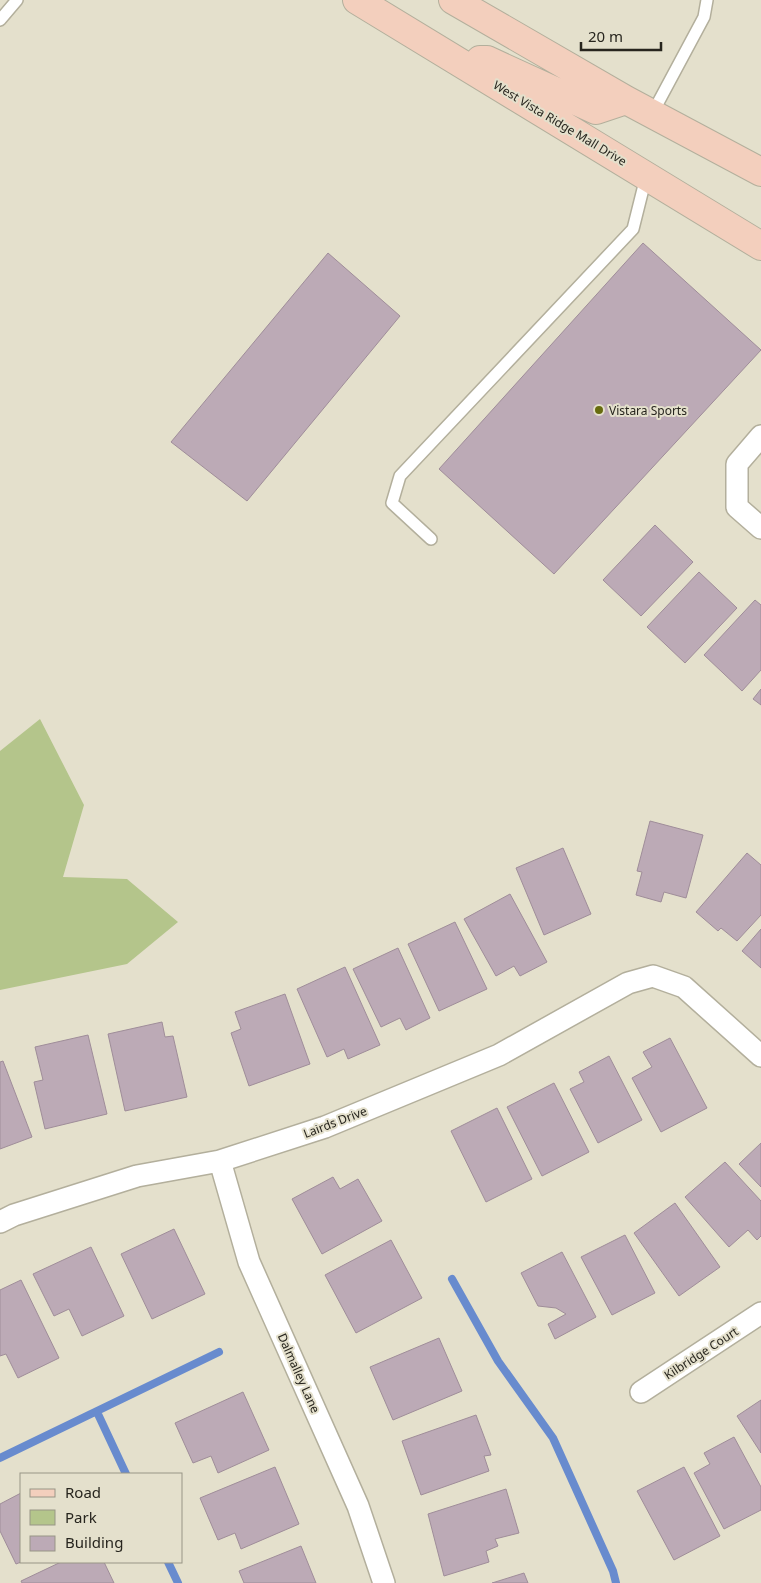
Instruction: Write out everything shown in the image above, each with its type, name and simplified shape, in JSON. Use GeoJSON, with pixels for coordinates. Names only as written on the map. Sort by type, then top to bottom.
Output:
{"type":"FeatureCollection","features":[{"type":"Feature","properties":{"kind":"main road","name":"West Vista Ridge Mall Drive"},"geometry":{"type":"LineString","coordinates":[[358,0],[761,246]]}},
{"type":"Feature","properties":{"kind":"main road"},"geometry":{"type":"LineString","coordinates":[[452,0],[626,100],[761,172]]}},
{"type":"Feature","properties":{"kind":"main road"},"geometry":{"type":"LineString","coordinates":[[453,58],[487,60],[596,110],[626,100]]}},
{"type":"Feature","properties":{"kind":"street"},"geometry":{"type":"LineString","coordinates":[[761,436],[737,464],[737,508],[761,528]]}},
{"type":"Feature","properties":{"kind":"street","name":"Lairds Drive"},"geometry":{"type":"LineString","coordinates":[[0,1222],[14,1215],[137,1176],[220,1161],[325,1127],[499,1055],[628,983],[652,976],[684,987],[761,1056]]}},
{"type":"Feature","properties":{"kind":"street","name":"Dalmalley Lane"},"geometry":{"type":"LineString","coordinates":[[220,1161],[249,1262],[358,1506],[384,1583]]}},
{"type":"Feature","properties":{"kind":"street","name":"Kilbridge Court"},"geometry":{"type":"LineString","coordinates":[[641,1392],[761,1313]]}},
{"type":"Feature","properties":{"kind":"lane"},"geometry":{"type":"LineString","coordinates":[[0,20],[17,0]]}},
{"type":"Feature","properties":{"kind":"lane"},"geometry":{"type":"LineString","coordinates":[[652,114],[704,17],[707,0]]}},
{"type":"Feature","properties":{"kind":"lane"},"geometry":{"type":"LineString","coordinates":[[431,539],[392,503],[400,476],[632,229],[646,175]]}},
{"type":"Feature","properties":{"kind":"green space"},"geometry":{"type":"Polygon","coordinates":[[[40,719],[84,805],[63,877],[127,879],[178,922],[127,964],[0,990],[0,751],[40,719]]]}},
{"type":"Feature","properties":{"kind":"building","name":"Vistara Sports"},"geometry":{"type":"Polygon","coordinates":[[[643,243],[761,350],[554,574],[439,469],[643,243]]]}},
{"type":"Feature","properties":{"kind":"building"},"geometry":{"type":"Polygon","coordinates":[[[328,253],[400,316],[247,501],[171,442],[328,253]]]}},
{"type":"Feature","properties":{"kind":"building"},"geometry":{"type":"Polygon","coordinates":[[[655,525],[693,562],[641,616],[603,580],[655,525]]]}},
{"type":"Feature","properties":{"kind":"building"},"geometry":{"type":"Polygon","coordinates":[[[699,572],[737,608],[685,663],[647,627],[699,572]]]}},
{"type":"Feature","properties":{"kind":"building"},"geometry":{"type":"Polygon","coordinates":[[[755,600],[761,605],[761,670],[742,691],[704,655],[755,600]]]}},
{"type":"Feature","properties":{"kind":"building"},"geometry":{"type":"Polygon","coordinates":[[[761,689],[761,705],[753,699],[761,689]]]}},
{"type":"Feature","properties":{"kind":"building"},"geometry":{"type":"Polygon","coordinates":[[[650,821],[703,835],[686,898],[664,892],[661,902],[636,895],[642,872],[637,871],[650,821]]]}},
{"type":"Feature","properties":{"kind":"building"},"geometry":{"type":"Polygon","coordinates":[[[563,848],[591,914],[544,935],[516,868],[563,848]]]}},
{"type":"Feature","properties":{"kind":"building"},"geometry":{"type":"Polygon","coordinates":[[[747,853],[761,865],[761,915],[737,941],[721,928],[718,931],[696,912],[747,853]]]}},
{"type":"Feature","properties":{"kind":"building"},"geometry":{"type":"Polygon","coordinates":[[[510,894],[547,962],[520,976],[514,966],[496,976],[464,919],[510,894]]]}},
{"type":"Feature","properties":{"kind":"building"},"geometry":{"type":"Polygon","coordinates":[[[455,922],[487,989],[439,1011],[408,944],[455,922]]]}},
{"type":"Feature","properties":{"kind":"building"},"geometry":{"type":"Polygon","coordinates":[[[761,929],[761,968],[742,951],[761,929]]]}},
{"type":"Feature","properties":{"kind":"building"},"geometry":{"type":"Polygon","coordinates":[[[398,948],[430,1018],[406,1030],[400,1018],[381,1027],[353,969],[398,948]]]}},
{"type":"Feature","properties":{"kind":"building"},"geometry":{"type":"Polygon","coordinates":[[[345,967],[380,1045],[348,1059],[344,1049],[327,1057],[297,989],[345,967]]]}},
{"type":"Feature","properties":{"kind":"building"},"geometry":{"type":"Polygon","coordinates":[[[285,994],[310,1064],[249,1086],[231,1033],[241,1029],[235,1012],[285,994]]]}},
{"type":"Feature","properties":{"kind":"building"},"geometry":{"type":"Polygon","coordinates":[[[162,1022],[165,1037],[173,1036],[187,1097],[125,1111],[108,1034],[162,1022]]]}},
{"type":"Feature","properties":{"kind":"building"},"geometry":{"type":"Polygon","coordinates":[[[88,1035],[107,1114],[45,1129],[34,1082],[43,1080],[35,1047],[88,1035]]]}},
{"type":"Feature","properties":{"kind":"building"},"geometry":{"type":"Polygon","coordinates":[[[670,1038],[707,1108],[661,1132],[632,1078],[652,1067],[643,1052],[670,1038]]]}},
{"type":"Feature","properties":{"kind":"building"},"geometry":{"type":"Polygon","coordinates":[[[609,1056],[642,1120],[598,1143],[570,1089],[584,1082],[579,1072],[609,1056]]]}},
{"type":"Feature","properties":{"kind":"building"},"geometry":{"type":"Polygon","coordinates":[[[3,1061],[32,1137],[0,1149],[0,1062],[3,1061]]]}},
{"type":"Feature","properties":{"kind":"building"},"geometry":{"type":"Polygon","coordinates":[[[554,1083],[589,1152],[542,1176],[507,1107],[554,1083]]]}},
{"type":"Feature","properties":{"kind":"building"},"geometry":{"type":"Polygon","coordinates":[[[497,1108],[532,1179],[486,1202],[451,1131],[497,1108]]]}},
{"type":"Feature","properties":{"kind":"building"},"geometry":{"type":"Polygon","coordinates":[[[761,1143],[761,1187],[739,1164],[761,1143]]]}},
{"type":"Feature","properties":{"kind":"building"},"geometry":{"type":"Polygon","coordinates":[[[725,1162],[761,1201],[761,1236],[757,1240],[748,1230],[729,1247],[685,1197],[725,1162]]]}},
{"type":"Feature","properties":{"kind":"building"},"geometry":{"type":"Polygon","coordinates":[[[333,1177],[340,1189],[358,1179],[382,1221],[322,1254],[292,1199],[333,1177]]]}},
{"type":"Feature","properties":{"kind":"building"},"geometry":{"type":"Polygon","coordinates":[[[675,1203],[720,1267],[679,1296],[634,1233],[675,1203]]]}},
{"type":"Feature","properties":{"kind":"building"},"geometry":{"type":"Polygon","coordinates":[[[174,1229],[205,1294],[152,1319],[121,1254],[174,1229]]]}},
{"type":"Feature","properties":{"kind":"building"},"geometry":{"type":"Polygon","coordinates":[[[625,1235],[655,1293],[612,1315],[581,1257],[625,1235]]]}},
{"type":"Feature","properties":{"kind":"building"},"geometry":{"type":"Polygon","coordinates":[[[391,1240],[422,1298],[356,1333],[325,1275],[391,1240]]]}},
{"type":"Feature","properties":{"kind":"building"},"geometry":{"type":"Polygon","coordinates":[[[91,1247],[124,1316],[82,1336],[69,1309],[54,1316],[33,1274],[91,1247]]]}},
{"type":"Feature","properties":{"kind":"building"},"geometry":{"type":"Polygon","coordinates":[[[562,1252],[596,1317],[555,1339],[548,1324],[566,1314],[556,1308],[538,1306],[521,1273],[562,1252]]]}},
{"type":"Feature","properties":{"kind":"building"},"geometry":{"type":"Polygon","coordinates":[[[21,1280],[59,1358],[18,1378],[6,1354],[0,1356],[0,1290],[21,1280]]]}},
{"type":"Feature","properties":{"kind":"building"},"geometry":{"type":"Polygon","coordinates":[[[439,1338],[462,1391],[393,1420],[370,1367],[439,1338]]]}},
{"type":"Feature","properties":{"kind":"building"},"geometry":{"type":"Polygon","coordinates":[[[243,1392],[269,1450],[218,1473],[211,1456],[193,1463],[175,1423],[243,1392]]]}},
{"type":"Feature","properties":{"kind":"building"},"geometry":{"type":"Polygon","coordinates":[[[761,1400],[761,1453],[737,1416],[761,1400]]]}},
{"type":"Feature","properties":{"kind":"building"},"geometry":{"type":"Polygon","coordinates":[[[476,1415],[491,1455],[484,1456],[489,1471],[421,1495],[402,1441],[476,1415]]]}},
{"type":"Feature","properties":{"kind":"building"},"geometry":{"type":"Polygon","coordinates":[[[734,1437],[761,1487],[761,1510],[724,1529],[694,1473],[710,1464],[704,1453],[734,1437]]]}},
{"type":"Feature","properties":{"kind":"building"},"geometry":{"type":"Polygon","coordinates":[[[275,1467],[299,1524],[241,1549],[235,1533],[218,1540],[200,1498],[275,1467]]]}},
{"type":"Feature","properties":{"kind":"building"},"geometry":{"type":"Polygon","coordinates":[[[684,1467],[720,1536],[674,1560],[637,1491],[684,1467]]]}},
{"type":"Feature","properties":{"kind":"building"},"geometry":{"type":"Polygon","coordinates":[[[506,1489],[519,1533],[495,1539],[498,1546],[486,1551],[489,1562],[444,1576],[428,1514],[506,1489]]]}},
{"type":"Feature","properties":{"kind":"building"},"geometry":{"type":"Polygon","coordinates":[[[20,1494],[20,1562],[16,1564],[0,1531],[0,1504],[20,1494]]]}},
{"type":"Feature","properties":{"kind":"building"},"geometry":{"type":"Polygon","coordinates":[[[301,1546],[316,1583],[244,1583],[239,1571],[301,1546]]]}},
{"type":"Feature","properties":{"kind":"building"},"geometry":{"type":"Polygon","coordinates":[[[59,1563],[104,1563],[114,1583],[22,1583],[21,1581],[59,1563]]]}},
{"type":"Feature","properties":{"kind":"building"},"geometry":{"type":"Polygon","coordinates":[[[524,1573],[528,1583],[492,1583],[524,1573]]]}},
{"type":"Feature","properties":{"kind":"waterway"},"geometry":{"type":"LineString","coordinates":[[452,1279],[498,1361],[553,1438],[613,1571],[616,1583]]}},
{"type":"Feature","properties":{"kind":"waterway"},"geometry":{"type":"LineString","coordinates":[[0,1458],[219,1352]]}},
{"type":"Feature","properties":{"kind":"waterway"},"geometry":{"type":"LineString","coordinates":[[97,1412],[126,1473]]}},
{"type":"Feature","properties":{"kind":"waterway"},"geometry":{"type":"LineString","coordinates":[[168,1563],[178,1583]]}},
{"type":"Feature","properties":{"kind":"place","name":"Vistara Sports"},"geometry":{"type":"Point","coordinates":[599,410]}}]}
